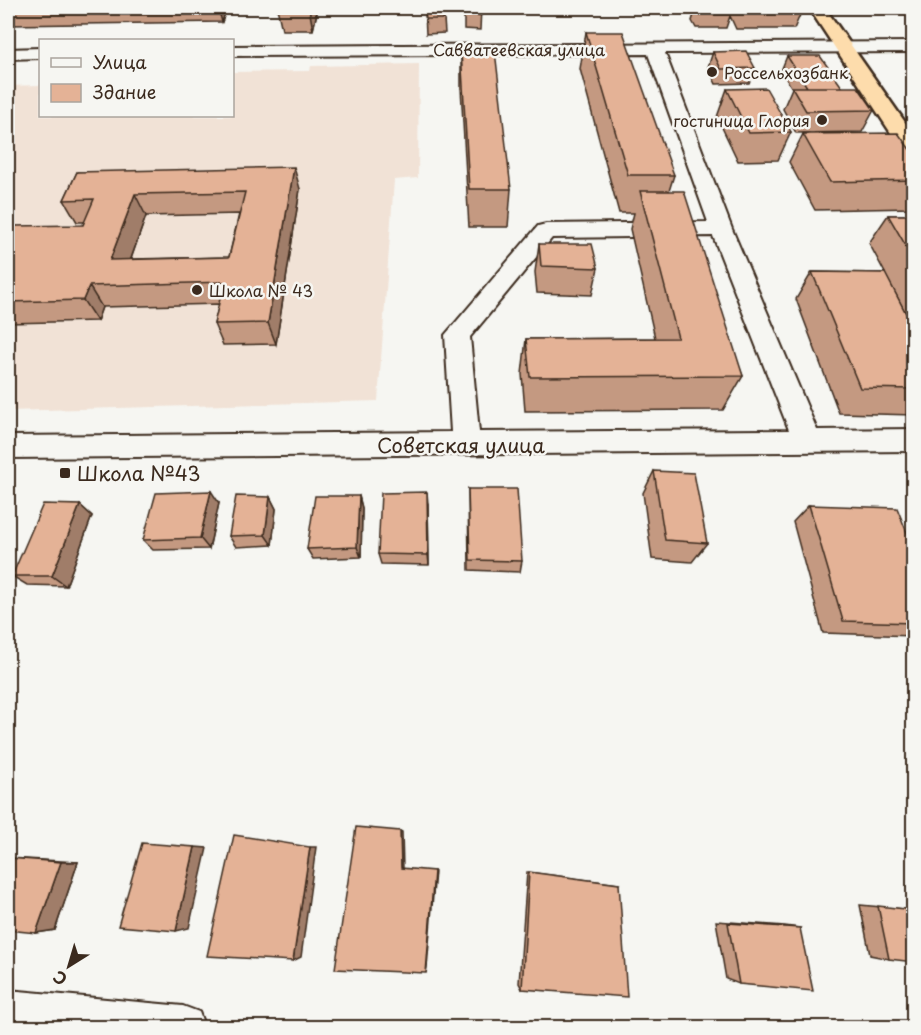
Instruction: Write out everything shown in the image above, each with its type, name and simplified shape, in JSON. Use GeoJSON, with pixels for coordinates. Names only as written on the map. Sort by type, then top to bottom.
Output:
{"type":"FeatureCollection","features":[{"type":"Feature","properties":{"kind":"highway"},"geometry":{"type":"LineString","coordinates":[[817,8],[914,151]]}},
{"type":"Feature","properties":{"kind":"street","name":"Савватеевская улица"},"geometry":{"type":"LineString","coordinates":[[234,51],[914,47]]}},
{"type":"Feature","properties":{"kind":"street"},"geometry":{"type":"LineString","coordinates":[[655,49],[721,229],[807,442]]}},
{"type":"Feature","properties":{"kind":"street"},"geometry":{"type":"LineString","coordinates":[[8,54],[39,53]]}},
{"type":"Feature","properties":{"kind":"street"},"geometry":{"type":"LineString","coordinates":[[465,445],[457,335],[546,231],[721,229]]}},
{"type":"Feature","properties":{"kind":"street","name":"Советская улица"},"geometry":{"type":"LineString","coordinates":[[8,447],[914,440]]}},
{"type":"Feature","properties":{"kind":"street"},"geometry":{"type":"LineString","coordinates":[[8,1012],[183,1028]]}},
{"type":"Feature","properties":{"kind":"shaded area","name":"Школа № 43"},"geometry":{"type":"Polygon","coordinates":[[[419,64],[418,178],[394,180],[378,401],[8,411],[8,86],[39,85],[39,117],[234,117],[234,72],[310,71],[311,66],[419,64]]]}},
{"type":"Feature","properties":{"kind":"building"},"geometry":{"type":"Polygon","coordinates":[[[465,8],[481,8],[481,15],[464,15],[465,8]]]}},
{"type":"Feature","properties":{"kind":"building"},"geometry":{"type":"Polygon","coordinates":[[[696,8],[727,8],[730,14],[700,14],[696,8]]]}},
{"type":"Feature","properties":{"kind":"building"},"geometry":{"type":"Polygon","coordinates":[[[444,12],[444,19],[426,19],[425,13],[444,12]]]}},
{"type":"Feature","properties":{"kind":"building"},"geometry":{"type":"Polygon","coordinates":[[[586,32],[623,32],[674,175],[628,175],[586,32]]]}},
{"type":"Feature","properties":{"kind":"building"},"geometry":{"type":"Polygon","coordinates":[[[461,51],[495,51],[511,189],[469,189],[461,51]]]}},
{"type":"Feature","properties":{"kind":"building"},"geometry":{"type":"Polygon","coordinates":[[[746,51],[755,68],[721,69],[713,52],[746,51]]]}},
{"type":"Feature","properties":{"kind":"building"},"geometry":{"type":"Polygon","coordinates":[[[787,56],[820,56],[842,87],[807,87],[787,56]]]}},
{"type":"Feature","properties":{"kind":"building"},"geometry":{"type":"Polygon","coordinates":[[[792,87],[858,87],[874,110],[806,111],[792,87]]]}},
{"type":"Feature","properties":{"kind":"building"},"geometry":{"type":"Polygon","coordinates":[[[766,88],[791,132],[749,133],[727,89],[766,88]]]}},
{"type":"Feature","properties":{"kind":"building"},"geometry":{"type":"Polygon","coordinates":[[[898,133],[914,155],[914,180],[830,182],[803,134],[898,133]]]}},
{"type":"Feature","properties":{"kind":"building"},"geometry":{"type":"Polygon","coordinates":[[[294,167],[268,323],[214,324],[224,282],[89,286],[83,300],[8,302],[8,239],[14,226],[83,225],[94,199],[64,200],[77,172],[294,167]],[[245,192],[135,194],[110,260],[229,257],[245,192]]]}},
{"type":"Feature","properties":{"kind":"building"},"geometry":{"type":"Polygon","coordinates":[[[640,191],[684,191],[743,376],[530,377],[526,339],[678,338],[640,191]]]}},
{"type":"Feature","properties":{"kind":"building"},"geometry":{"type":"Polygon","coordinates":[[[888,215],[914,215],[914,260],[888,215]]]}},
{"type":"Feature","properties":{"kind":"building"},"geometry":{"type":"Polygon","coordinates":[[[539,244],[592,244],[598,268],[541,266],[539,244]]]}},
{"type":"Feature","properties":{"kind":"building"},"geometry":{"type":"Polygon","coordinates":[[[812,272],[885,273],[914,329],[914,389],[860,388],[812,272]]]}},
{"type":"Feature","properties":{"kind":"building"},"geometry":{"type":"Polygon","coordinates":[[[654,471],[694,473],[707,543],[665,540],[654,471]]]}},
{"type":"Feature","properties":{"kind":"building"},"geometry":{"type":"Polygon","coordinates":[[[468,489],[517,489],[522,561],[470,560],[468,489]]]}},
{"type":"Feature","properties":{"kind":"building"},"geometry":{"type":"Polygon","coordinates":[[[211,491],[200,538],[143,540],[156,493],[211,491]]]}},
{"type":"Feature","properties":{"kind":"building"},"geometry":{"type":"Polygon","coordinates":[[[427,492],[428,555],[378,554],[381,493],[427,492]]]}},
{"type":"Feature","properties":{"kind":"building"},"geometry":{"type":"Polygon","coordinates":[[[236,496],[270,497],[265,535],[229,536],[236,496]]]}},
{"type":"Feature","properties":{"kind":"building"},"geometry":{"type":"Polygon","coordinates":[[[315,496],[359,496],[357,547],[307,549],[315,496]]]}},
{"type":"Feature","properties":{"kind":"building"},"geometry":{"type":"Polygon","coordinates":[[[43,504],[80,505],[52,576],[12,576],[43,504]]]}},
{"type":"Feature","properties":{"kind":"building"},"geometry":{"type":"Polygon","coordinates":[[[809,505],[897,508],[914,550],[914,623],[843,621],[809,505]]]}},
{"type":"Feature","properties":{"kind":"building"},"geometry":{"type":"Polygon","coordinates":[[[356,827],[400,831],[401,868],[434,871],[426,973],[335,969],[356,827]]]}},
{"type":"Feature","properties":{"kind":"building"},"geometry":{"type":"Polygon","coordinates":[[[234,835],[310,847],[293,961],[207,956],[234,835]]]}},
{"type":"Feature","properties":{"kind":"building"},"geometry":{"type":"Polygon","coordinates":[[[142,843],[195,847],[176,931],[118,926],[142,843]]]}},
{"type":"Feature","properties":{"kind":"building"},"geometry":{"type":"Polygon","coordinates":[[[8,858],[61,862],[36,933],[8,930],[8,858]]]}},
{"type":"Feature","properties":{"kind":"building"},"geometry":{"type":"Polygon","coordinates":[[[529,872],[619,884],[627,997],[522,989],[529,872]]]}},
{"type":"Feature","properties":{"kind":"building"},"geometry":{"type":"Polygon","coordinates":[[[878,906],[914,910],[914,962],[889,959],[878,906]]]}},
{"type":"Feature","properties":{"kind":"building"},"geometry":{"type":"Polygon","coordinates":[[[728,923],[800,928],[813,991],[739,984],[728,923]]]}},
{"type":"Feature","properties":{"kind":"place","name":"Россельхозбанк"},"geometry":{"type":"Point","coordinates":[712,72]}},
{"type":"Feature","properties":{"kind":"place","name":"гостиница Глория"},"geometry":{"type":"Point","coordinates":[822,120]}},
{"type":"Feature","properties":{"kind":"place","name":"Школа № 43"},"geometry":{"type":"Point","coordinates":[197,290]}},
{"type":"Feature","properties":{"kind":"place","name":"Школа №43"},"geometry":{"type":"Point","coordinates":[65,473]}}]}
